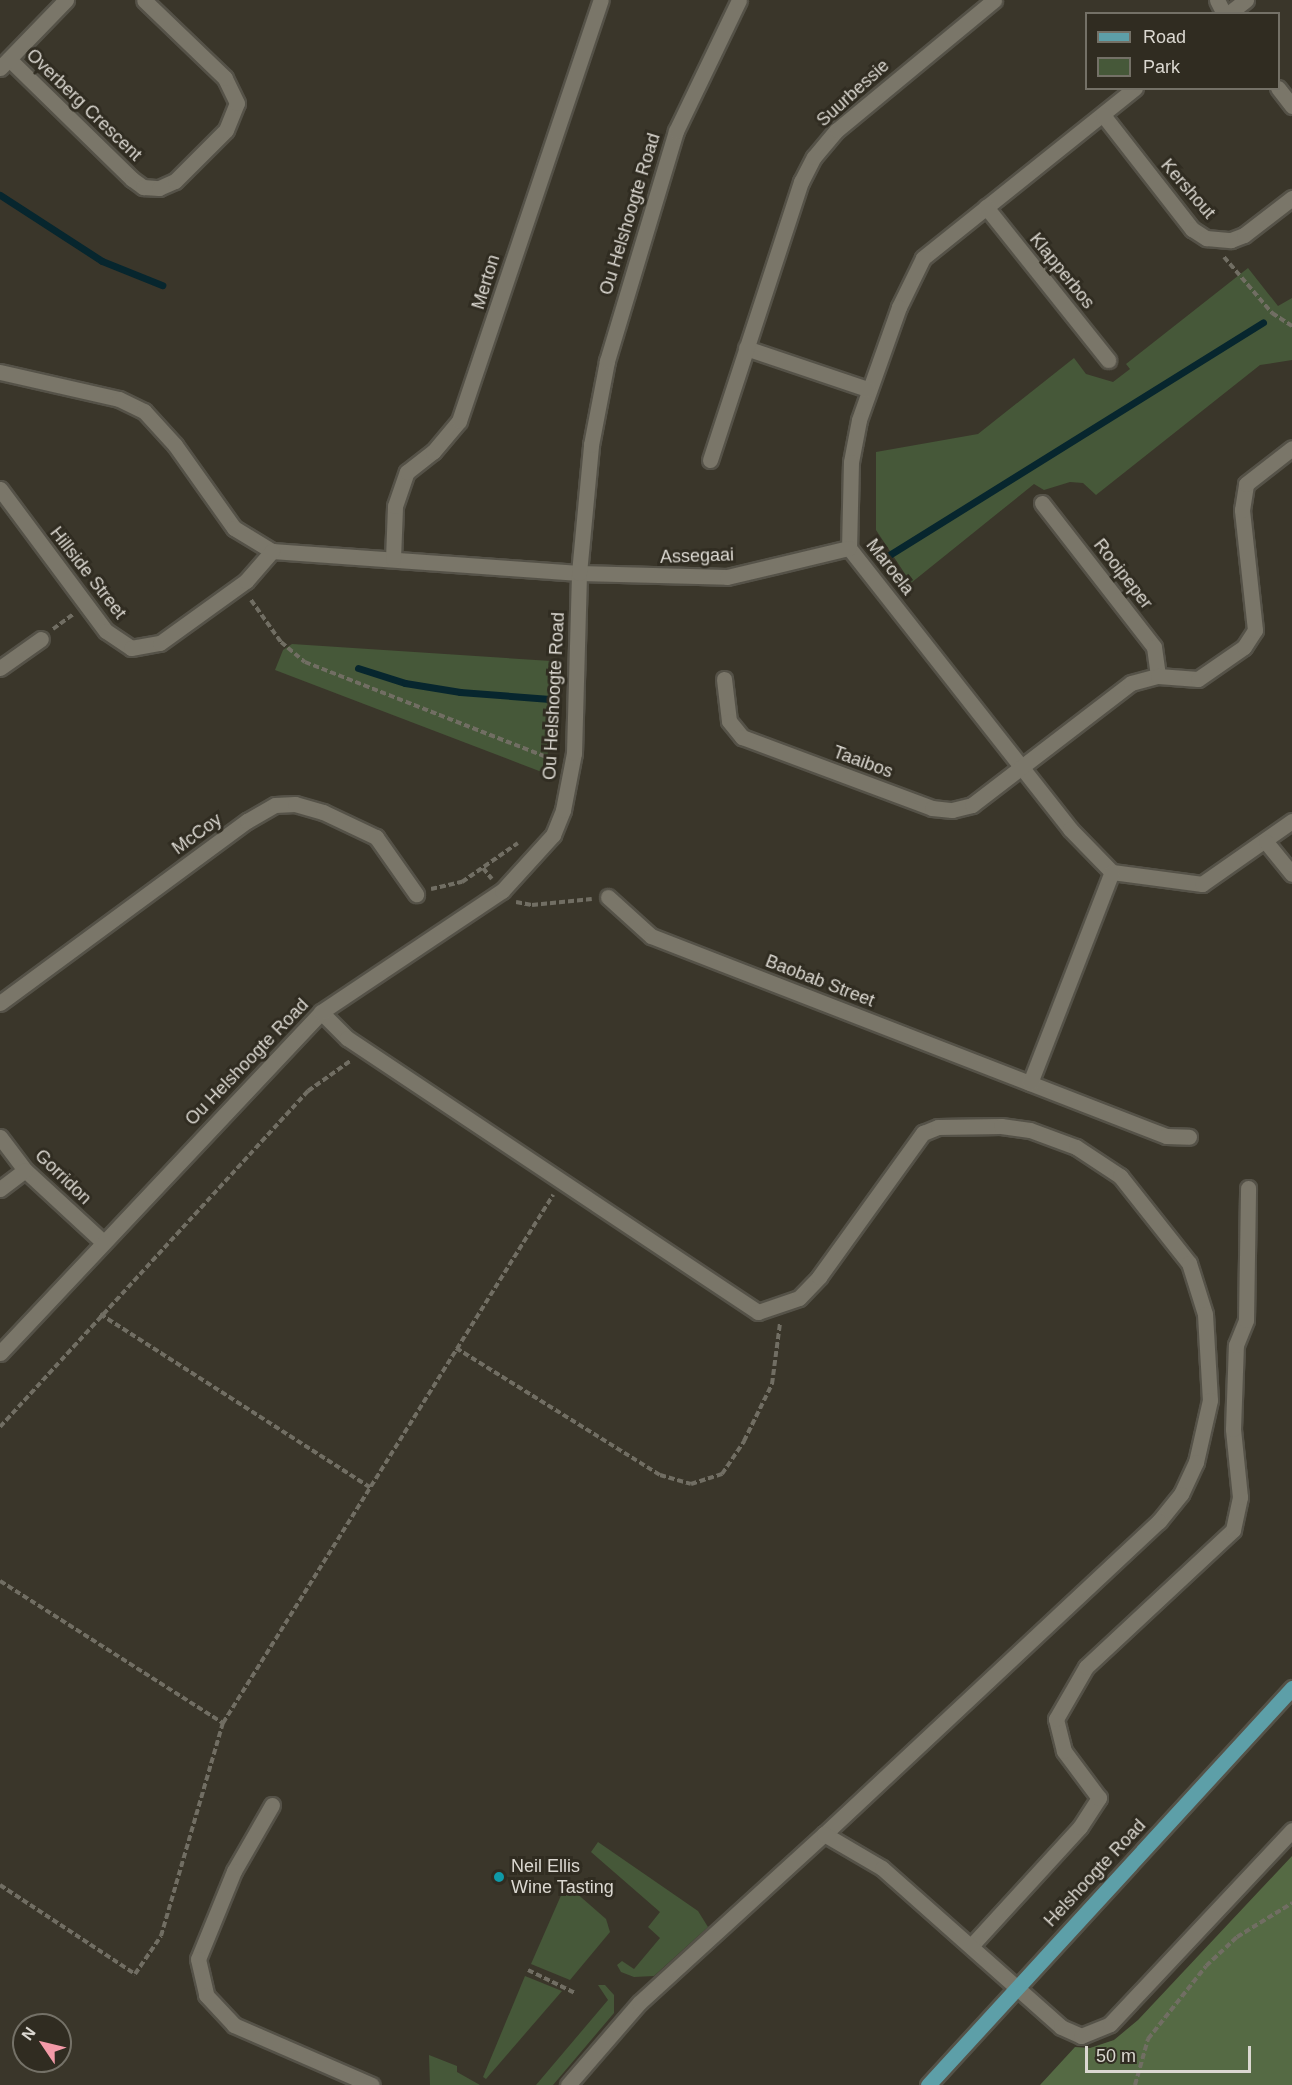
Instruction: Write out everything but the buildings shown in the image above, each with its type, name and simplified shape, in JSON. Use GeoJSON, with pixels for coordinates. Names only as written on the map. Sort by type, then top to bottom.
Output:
{"type":"FeatureCollection","features":[{"type":"Feature","properties":{"kind":"main road","name":"Helshoogte Road"},"geometry":{"type":"LineString","coordinates":[[928,2085],[1292,1688]]}},
{"type":"Feature","properties":{"kind":"street"},"geometry":{"type":"LineString","coordinates":[[5,63],[66,0]]}},
{"type":"Feature","properties":{"kind":"street","name":"Overberg Crescent"},"geometry":{"type":"LineString","coordinates":[[5,63],[143,187],[159,188],[175,181],[226,130],[237,102],[225,78],[144,0]]}},
{"type":"Feature","properties":{"kind":"street","name":"Merton"},"geometry":{"type":"LineString","coordinates":[[393,559],[395,506],[404,480],[407,472],[433,452],[459,421],[601,0]]}},
{"type":"Feature","properties":{"kind":"street","name":"Ou Helshoogte Road"},"geometry":{"type":"LineString","coordinates":[[0,1353],[321,1012],[502,891],[553,836],[563,810],[574,753],[579,573],[591,445],[607,361],[676,131],[738,0]]}},
{"type":"Feature","properties":{"kind":"street","name":"Suurbessie"},"geometry":{"type":"LineString","coordinates":[[710,460],[801,182],[814,157],[837,130],[994,0]]}},
{"type":"Feature","properties":{"kind":"street"},"geometry":{"type":"LineString","coordinates":[[1229,12],[1246,0]]}},
{"type":"Feature","properties":{"kind":"street","name":"Maroela"},"geometry":{"type":"LineString","coordinates":[[1112,872],[1070,829],[849,548],[851,462],[867,389],[898,307],[923,258],[1133,90]]}},
{"type":"Feature","properties":{"kind":"street"},"geometry":{"type":"LineString","coordinates":[[1280,90],[1292,106]]}},
{"type":"Feature","properties":{"kind":"street","name":"Kershout"},"geometry":{"type":"LineString","coordinates":[[1103,115],[1192,229],[1206,238],[1231,240],[1244,235],[1292,198]]}},
{"type":"Feature","properties":{"kind":"street","name":"Klapperbos"},"geometry":{"type":"LineString","coordinates":[[986,207],[1107,360]]}},
{"type":"Feature","properties":{"kind":"street"},"geometry":{"type":"LineString","coordinates":[[746,348],[867,389]]}},
{"type":"Feature","properties":{"kind":"street"},"geometry":{"type":"LineString","coordinates":[[0,372],[119,399],[144,411],[176,445],[234,528],[272,551],[579,573]]}},
{"type":"Feature","properties":{"kind":"street"},"geometry":{"type":"LineString","coordinates":[[1158,676],[1198,679],[1244,647],[1255,630],[1242,510],[1246,484],[1292,448]]}},
{"type":"Feature","properties":{"kind":"street","name":"Hillside Street"},"geometry":{"type":"LineString","coordinates":[[0,489],[87,604],[120,643],[145,648],[160,643],[240,586],[272,551]]}},
{"type":"Feature","properties":{"kind":"street","name":"Rooipeper"},"geometry":{"type":"LineString","coordinates":[[1042,503],[1154,647],[1158,676]]}},
{"type":"Feature","properties":{"kind":"street","name":"Assegaai"},"geometry":{"type":"LineString","coordinates":[[579,573],[727,577],[849,548]]}},
{"type":"Feature","properties":{"kind":"street"},"geometry":{"type":"LineString","coordinates":[[0,668],[41,639]]}},
{"type":"Feature","properties":{"kind":"street","name":"Taaibos"},"geometry":{"type":"LineString","coordinates":[[724,679],[729,721],[742,737],[932,808],[952,810],[972,805],[1131,683],[1158,676]]}},
{"type":"Feature","properties":{"kind":"street","name":"McCoy"},"geometry":{"type":"LineString","coordinates":[[0,1003],[237,828],[275,805],[295,804],[323,812],[376,837],[416,894]]}},
{"type":"Feature","properties":{"kind":"street"},"geometry":{"type":"LineString","coordinates":[[1030,1083],[1112,872],[1202,884],[1266,842],[1292,821]]}},
{"type":"Feature","properties":{"kind":"street"},"geometry":{"type":"LineString","coordinates":[[1266,842],[1292,874]]}},
{"type":"Feature","properties":{"kind":"street","name":"Baobab Street"},"geometry":{"type":"LineString","coordinates":[[608,897],[651,936],[1166,1136],[1189,1137]]}},
{"type":"Feature","properties":{"kind":"street"},"geometry":{"type":"LineString","coordinates":[[321,1012],[347,1038],[738,1301],[758,1312],[779,1308],[799,1298],[819,1277],[922,1133],[938,1127],[1001,1126],[1030,1130],[1076,1147],[1120,1176],[1189,1263],[1205,1314],[1210,1400],[1196,1462],[1181,1494],[1159,1521],[824,1834],[639,2003],[568,2085]]}},
{"type":"Feature","properties":{"kind":"street","name":"Gorridon"},"geometry":{"type":"LineString","coordinates":[[0,1137],[25,1170],[104,1242]]}},
{"type":"Feature","properties":{"kind":"street"},"geometry":{"type":"LineString","coordinates":[[0,1189],[25,1170]]}},
{"type":"Feature","properties":{"kind":"street"},"geometry":{"type":"LineString","coordinates":[[971,1946],[1080,1827],[1099,1798],[1064,1751],[1056,1719],[1086,1667],[1233,1530],[1240,1497],[1233,1429],[1236,1345],[1246,1320],[1248,1188]]}},
{"type":"Feature","properties":{"kind":"street"},"geometry":{"type":"LineString","coordinates":[[272,1805],[234,1870],[198,1959],[206,1995],[234,2025],[372,2085]]}},
{"type":"Feature","properties":{"kind":"street"},"geometry":{"type":"LineString","coordinates":[[824,1834],[882,1868],[1071,2033],[1082,2036],[1098,2032],[1110,2024],[1292,1830]]}},
{"type":"Feature","properties":{"kind":"path"},"geometry":{"type":"LineString","coordinates":[[1206,238],[1272,314],[1292,326]]}},
{"type":"Feature","properties":{"kind":"path"},"geometry":{"type":"LineString","coordinates":[[240,586],[281,642],[305,662],[554,760]]}},
{"type":"Feature","properties":{"kind":"path"},"geometry":{"type":"LineString","coordinates":[[41,639],[87,604]]}},
{"type":"Feature","properties":{"kind":"path"},"geometry":{"type":"LineString","coordinates":[[416,894],[462,882],[528,837]]}},
{"type":"Feature","properties":{"kind":"path"},"geometry":{"type":"LineString","coordinates":[[483,868],[492,880]]}},
{"type":"Feature","properties":{"kind":"path"},"geometry":{"type":"LineString","coordinates":[[510,902],[532,905],[608,897]]}},
{"type":"Feature","properties":{"kind":"path"},"geometry":{"type":"LineString","coordinates":[[0,1427],[100,1314],[308,1091],[344,1063],[374,1056]]}},
{"type":"Feature","properties":{"kind":"path"},"geometry":{"type":"LineString","coordinates":[[0,1885],[135,1974],[161,1936],[223,1724],[561,1182]]}},
{"type":"Feature","properties":{"kind":"path"},"geometry":{"type":"LineString","coordinates":[[456,1348],[660,1475],[691,1484],[722,1474],[744,1441],[772,1384],[781,1335],[779,1308]]}},
{"type":"Feature","properties":{"kind":"path"},"geometry":{"type":"LineString","coordinates":[[100,1314],[370,1488]]}},
{"type":"Feature","properties":{"kind":"path"},"geometry":{"type":"LineString","coordinates":[[0,1581],[223,1724]]}},
{"type":"Feature","properties":{"kind":"path"},"geometry":{"type":"LineString","coordinates":[[1135,2085],[1148,2039],[1206,1966],[1237,1937],[1292,1903]]}},
{"type":"Feature","properties":{"kind":"path"},"geometry":{"type":"LineString","coordinates":[[528,1970],[575,1993]]}},
{"type":"Feature","properties":{"kind":"green space"},"geometry":{"type":"Polygon","coordinates":[[[1248,268],[1278,306],[1292,298],[1292,360],[1260,365],[1096,495],[1083,483],[1070,482],[1044,490],[1034,484],[911,583],[876,530],[876,452],[978,434],[1074,358],[1086,374],[1113,382],[1130,369],[1126,364],[1248,268]]]}},
{"type":"Feature","properties":{"kind":"green space"},"geometry":{"type":"Polygon","coordinates":[[[292,644],[551,661],[547,774],[275,670],[283,650],[292,644]]]}},
{"type":"Feature","properties":{"kind":"green space"},"geometry":{"type":"Polygon","coordinates":[[[598,1842],[698,1911],[708,1927],[654,1976],[634,1977],[621,1972],[617,1965],[622,1961],[634,1969],[660,1938],[648,1927],[660,1912],[591,1852],[598,1842]]]}},
{"type":"Feature","properties":{"kind":"green space"},"geometry":{"type":"Polygon","coordinates":[[[1292,1856],[1292,2085],[1040,2085],[1075,2047],[1090,2048],[1114,2040],[1138,2020],[1292,1856]]]}},
{"type":"Feature","properties":{"kind":"green space"},"geometry":{"type":"Polygon","coordinates":[[[566,1884],[606,1919],[610,1932],[570,1980],[531,1964],[566,1884]]]}},
{"type":"Feature","properties":{"kind":"green space"},"geometry":{"type":"Polygon","coordinates":[[[525,1976],[562,1991],[486,2079],[483,2077],[525,1976]]]}},
{"type":"Feature","properties":{"kind":"green space"},"geometry":{"type":"Polygon","coordinates":[[[598,1985],[605,1985],[614,1995],[614,2013],[553,2085],[536,2085],[608,2000],[598,1985]]]}},
{"type":"Feature","properties":{"kind":"green space"},"geometry":{"type":"Polygon","coordinates":[[[429,2055],[457,2066],[457,2072],[480,2085],[430,2085],[429,2055]]]}},
{"type":"Feature","properties":{"kind":"waterway"},"geometry":{"type":"LineString","coordinates":[[0,195],[102,261],[162,285]]}},
{"type":"Feature","properties":{"kind":"waterway"},"geometry":{"type":"LineString","coordinates":[[886,557],[1263,322]]}},
{"type":"Feature","properties":{"kind":"waterway"},"geometry":{"type":"LineString","coordinates":[[358,668],[405,683],[460,692],[550,699]]}},
{"type":"Feature","properties":{"kind":"place","name":"Neil Ellis Wine Tasting"},"geometry":{"type":"Point","coordinates":[499,1877]}}]}
